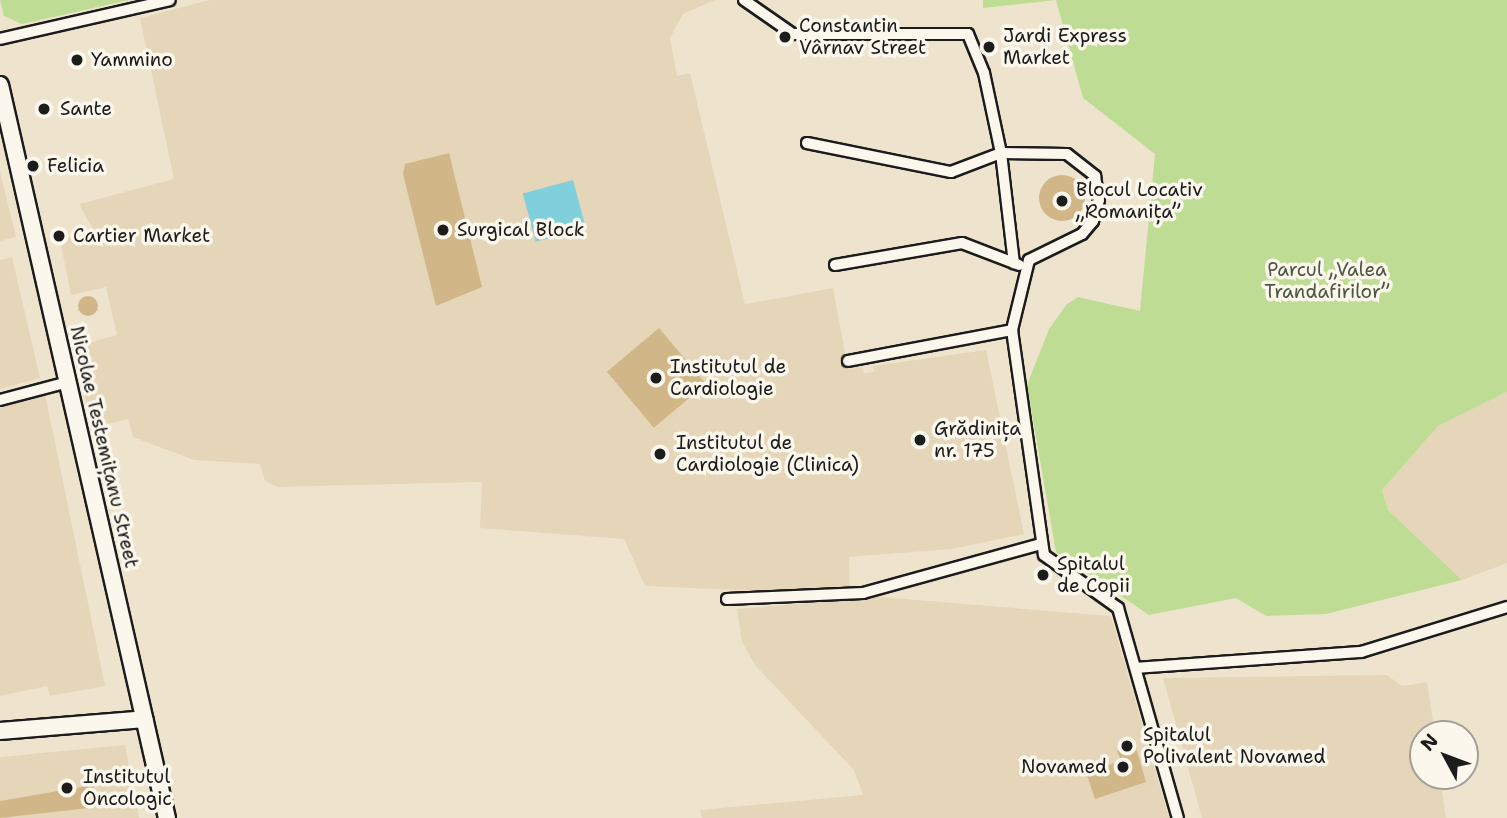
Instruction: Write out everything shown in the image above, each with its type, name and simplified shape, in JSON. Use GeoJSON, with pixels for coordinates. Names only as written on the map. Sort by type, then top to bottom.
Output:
{"type":"FeatureCollection","features":[{"type":"Feature","properties":{"kind":"main road","name":"Nicolae Testemițanu Street"},"geometry":{"type":"LineString","coordinates":[[0,85],[167,818]]}},
{"type":"Feature","properties":{"kind":"main road"},"geometry":{"type":"LineString","coordinates":[[0,731],[145,719]]}},
{"type":"Feature","properties":{"kind":"street"},"geometry":{"type":"LineString","coordinates":[[0,39],[170,0]]}},
{"type":"Feature","properties":{"kind":"street"},"geometry":{"type":"LineString","coordinates":[[744,0],[782,30],[811,36],[968,34],[985,74],[1019,265],[1012,330],[1041,544],[1049,564],[1118,608],[1178,818]]}},
{"type":"Feature","properties":{"kind":"street"},"geometry":{"type":"LineString","coordinates":[[807,142],[951,172],[1001,153],[1067,154],[1088,167],[1098,187],[1097,212],[1087,229],[1019,265]]}},
{"type":"Feature","properties":{"kind":"street"},"geometry":{"type":"LineString","coordinates":[[835,265],[962,243],[1019,265]]}},
{"type":"Feature","properties":{"kind":"street"},"geometry":{"type":"LineString","coordinates":[[848,361],[1012,330]]}},
{"type":"Feature","properties":{"kind":"street"},"geometry":{"type":"LineString","coordinates":[[0,400],[68,382]]}},
{"type":"Feature","properties":{"kind":"street"},"geometry":{"type":"LineString","coordinates":[[727,599],[863,593],[1041,544]]}},
{"type":"Feature","properties":{"kind":"street"},"geometry":{"type":"LineString","coordinates":[[1136,668],[1361,652],[1507,607]]}},
{"type":"Feature","properties":{"kind":"shaded area"},"geometry":{"type":"Polygon","coordinates":[[[210,0],[715,0],[683,14],[670,38],[677,76],[690,73],[745,304],[833,288],[848,369],[863,367],[864,373],[874,372],[873,366],[986,350],[1024,534],[952,549],[849,557],[850,595],[645,586],[624,539],[480,528],[482,482],[278,487],[265,481],[260,464],[194,460],[133,437],[128,419],[92,428],[69,329],[80,326],[85,344],[117,335],[106,287],[71,295],[60,240],[93,229],[79,204],[174,179],[140,18],[210,0]]]}},
{"type":"Feature","properties":{"kind":"shaded area"},"geometry":{"type":"Polygon","coordinates":[[[0,172],[16,237],[0,241],[0,172]]]}},
{"type":"Feature","properties":{"kind":"shaded area"},"geometry":{"type":"Polygon","coordinates":[[[12,257],[40,378],[0,389],[0,260],[12,257]]]}},
{"type":"Feature","properties":{"kind":"shaded area"},"geometry":{"type":"Polygon","coordinates":[[[1507,392],[1507,563],[1462,580],[1388,510],[1382,490],[1438,426],[1507,392]]]}},
{"type":"Feature","properties":{"kind":"shaded area"},"geometry":{"type":"Polygon","coordinates":[[[45,394],[105,686],[50,696],[47,686],[0,696],[0,406],[45,394]]]}},
{"type":"Feature","properties":{"kind":"shaded area"},"geometry":{"type":"Polygon","coordinates":[[[881,597],[1111,616],[1169,818],[702,818],[700,810],[863,795],[854,770],[755,665],[742,642],[737,609],[881,597]]]}},
{"type":"Feature","properties":{"kind":"shaded area"},"geometry":{"type":"Polygon","coordinates":[[[1387,675],[1402,686],[1427,682],[1433,720],[1409,720],[1409,790],[1442,790],[1446,818],[1202,818],[1163,678],[1387,675]]]}},
{"type":"Feature","properties":{"kind":"shaded area","name":"Institutul Oncologic"},"geometry":{"type":"Polygon","coordinates":[[[125,745],[139,818],[0,818],[0,757],[125,745]]]}},
{"type":"Feature","properties":{"kind":"green space"},"geometry":{"type":"Polygon","coordinates":[[[0,0],[129,0],[22,24],[4,16],[0,0]]]}},
{"type":"Feature","properties":{"kind":"green space"},"geometry":{"type":"Polygon","coordinates":[[[983,0],[1056,0],[983,8],[983,0]]]}},
{"type":"Feature","properties":{"kind":"green space","name":"Parcul „Valea Trandafirilor”"},"geometry":{"type":"Polygon","coordinates":[[[1056,0],[1507,0],[1507,392],[1438,426],[1382,490],[1388,510],[1462,580],[1326,614],[1266,616],[1236,598],[1149,615],[1056,552],[1027,385],[1049,329],[1067,304],[1078,297],[1140,311],[1155,154],[1083,98],[1056,0]]]}},
{"type":"Feature","properties":{"kind":"water"},"geometry":{"type":"Polygon","coordinates":[[[573,180],[586,228],[536,242],[523,193],[573,180]]]}},
{"type":"Feature","properties":{"kind":"building","name":"Surgical Block"},"geometry":{"type":"Polygon","coordinates":[[[449,153],[482,287],[436,306],[403,174],[405,164],[449,153]]]}},
{"type":"Feature","properties":{"kind":"building","name":"Blocul Locativ „Romanița”"},"geometry":{"type":"Polygon","coordinates":[[[1062,175],[1071,176],[1078,182],[1084,189],[1084,207],[1078,214],[1071,220],[1062,221],[1053,220],[1046,214],[1040,207],[1039,198],[1040,189],[1046,182],[1053,176],[1062,175]]]}},
{"type":"Feature","properties":{"kind":"building"},"geometry":{"type":"Polygon","coordinates":[[[88,296],[95,299],[98,306],[95,313],[88,316],[81,313],[78,306],[81,299],[88,296]]]}},
{"type":"Feature","properties":{"kind":"building","name":"Institutul de Cardiologie"},"geometry":{"type":"Polygon","coordinates":[[[659,328],[706,384],[654,428],[607,372],[659,328]]]}},
{"type":"Feature","properties":{"kind":"building","name":"Novamed"},"geometry":{"type":"Polygon","coordinates":[[[1134,741],[1146,782],[1095,799],[1086,772],[1121,761],[1117,751],[1134,741]]]}},
{"type":"Feature","properties":{"kind":"building"},"geometry":{"type":"Polygon","coordinates":[[[93,785],[97,807],[0,818],[0,801],[93,785]]]}},
{"type":"Feature","properties":{"kind":"place","name":"Constantin Vârnav Street"},"geometry":{"type":"Point","coordinates":[785,37]}},
{"type":"Feature","properties":{"kind":"place","name":"Jardi Express Market"},"geometry":{"type":"Point","coordinates":[989,47]}},
{"type":"Feature","properties":{"kind":"place","name":"Yammino"},"geometry":{"type":"Point","coordinates":[77,60]}},
{"type":"Feature","properties":{"kind":"place","name":"Sante"},"geometry":{"type":"Point","coordinates":[44,109]}},
{"type":"Feature","properties":{"kind":"place","name":"Felicia"},"geometry":{"type":"Point","coordinates":[33,166]}},
{"type":"Feature","properties":{"kind":"place","name":"Blocul Locativ „Romanița”"},"geometry":{"type":"Point","coordinates":[1062,201]}},
{"type":"Feature","properties":{"kind":"place","name":"Surgical Block"},"geometry":{"type":"Point","coordinates":[443,230]}},
{"type":"Feature","properties":{"kind":"place","name":"Cartier Market"},"geometry":{"type":"Point","coordinates":[59,236]}},
{"type":"Feature","properties":{"kind":"place","name":"Institutul de Cardiologie"},"geometry":{"type":"Point","coordinates":[656,378]}},
{"type":"Feature","properties":{"kind":"place","name":"Grădinița nr. 175"},"geometry":{"type":"Point","coordinates":[920,440]}},
{"type":"Feature","properties":{"kind":"place","name":"Institutul de Cardiologie (Clinica)"},"geometry":{"type":"Point","coordinates":[660,454]}},
{"type":"Feature","properties":{"kind":"place","name":"Spitalul de Copii"},"geometry":{"type":"Point","coordinates":[1043,575]}},
{"type":"Feature","properties":{"kind":"place","name":"Spitalul Polivalent Novamed"},"geometry":{"type":"Point","coordinates":[1127,746]}},
{"type":"Feature","properties":{"kind":"place","name":"Novamed"},"geometry":{"type":"Point","coordinates":[1123,767]}},
{"type":"Feature","properties":{"kind":"place","name":"Institutul Oncologic"},"geometry":{"type":"Point","coordinates":[67,788]}}]}
